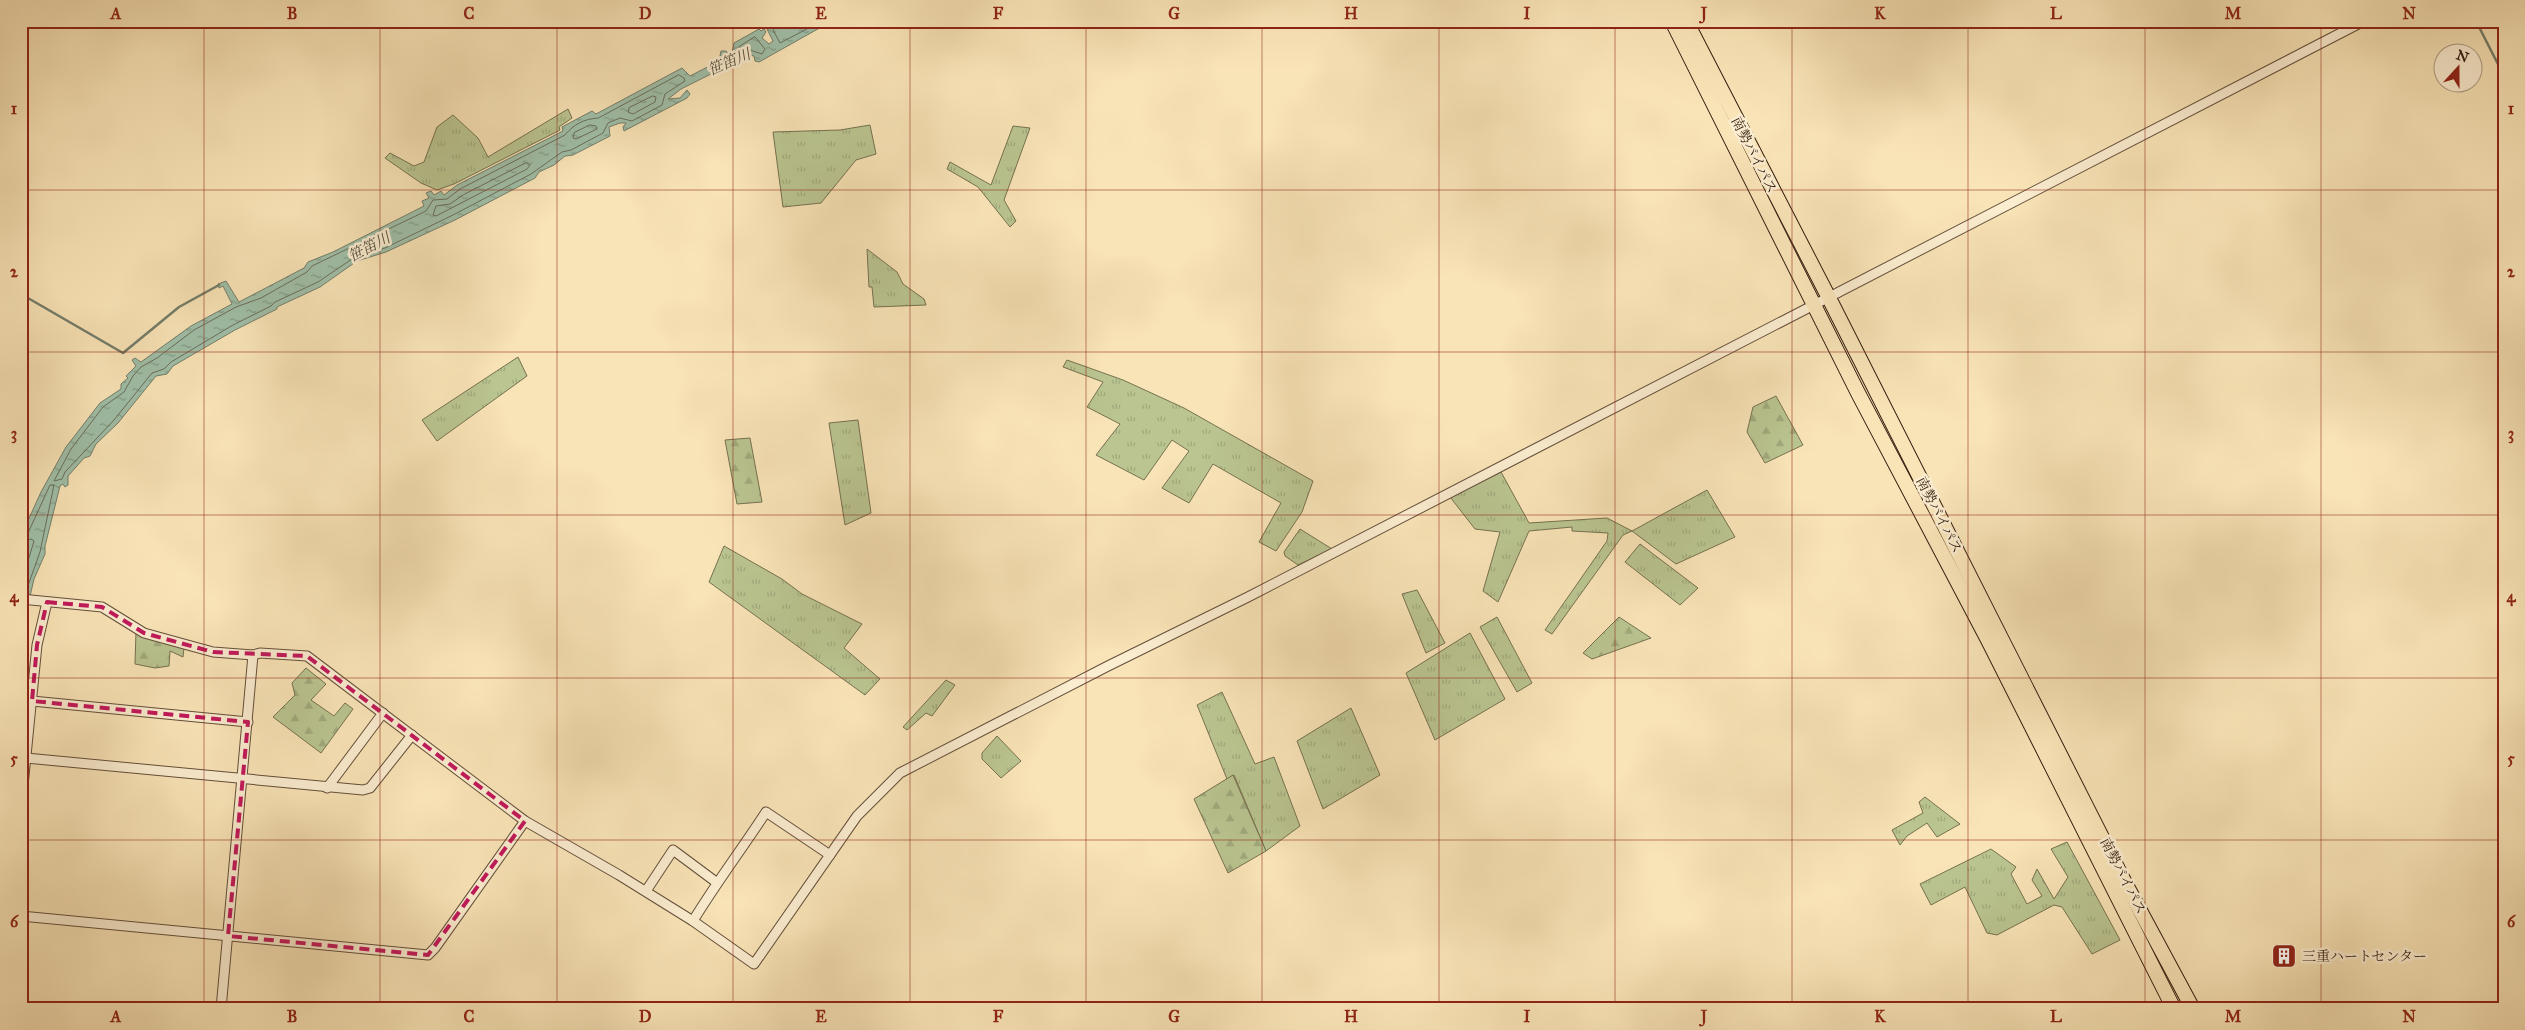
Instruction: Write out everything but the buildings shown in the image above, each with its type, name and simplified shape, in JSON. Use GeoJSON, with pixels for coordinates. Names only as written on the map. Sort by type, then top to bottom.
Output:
{"type":"FeatureCollection","features":[{"type":"Feature","properties":{"kind":"highway","name":"南勢バイパス"},"geometry":{"type":"LineString","coordinates":[[1672,21],[1858,394],[2060,781],[2174,1009]]}},
{"type":"Feature","properties":{"kind":"highway","name":"南勢バイパス"},"geometry":{"type":"LineString","coordinates":[[1686,21],[1828,296],[2123,879],[2193,1009]]}},
{"type":"Feature","properties":{"kind":"street"},"geometry":{"type":"LineString","coordinates":[[21,600],[102,607],[144,633],[213,652],[307,656],[525,822],[646,891],[754,964],[857,816],[900,773],[1108,666],[1248,597],[2364,21]]}},
{"type":"Feature","properties":{"kind":"street"},"geometry":{"type":"LineString","coordinates":[[21,806],[37,645],[47,602]]}},
{"type":"Feature","properties":{"kind":"street"},"geometry":{"type":"LineString","coordinates":[[221,1009],[253,655]]}},
{"type":"Feature","properties":{"kind":"street"},"geometry":{"type":"LineString","coordinates":[[32,701],[248,722]]}},
{"type":"Feature","properties":{"kind":"street"},"geometry":{"type":"LineString","coordinates":[[327,788],[384,713]]}},
{"type":"Feature","properties":{"kind":"street"},"geometry":{"type":"LineString","coordinates":[[26,758],[363,790],[370,788],[412,735]]}},
{"type":"Feature","properties":{"kind":"street"},"geometry":{"type":"LineString","coordinates":[[693,921],[716,882],[736,858],[766,812],[830,855]]}},
{"type":"Feature","properties":{"kind":"street"},"geometry":{"type":"LineString","coordinates":[[21,916],[428,955],[435,948],[525,822]]}},
{"type":"Feature","properties":{"kind":"street"},"geometry":{"type":"LineString","coordinates":[[646,891],[673,850],[716,882]]}},
{"type":"Feature","properties":{"kind":"highlighted area"},"geometry":{"type":"Polygon","coordinates":[[[47,602],[102,607],[144,633],[213,652],[307,656],[525,821],[428,955],[228,936],[248,722],[32,701],[37,645],[47,602]]]}},
{"type":"Feature","properties":{"kind":"green space"},"geometry":{"type":"Polygon","coordinates":[[[568,109],[572,118],[559,127],[560,130],[454,184],[437,190],[421,183],[385,158],[390,153],[414,166],[424,162],[437,127],[453,115],[478,138],[488,157],[568,109]]]}},
{"type":"Feature","properties":{"kind":"green space"},"geometry":{"type":"Polygon","coordinates":[[[870,125],[876,154],[856,160],[821,203],[783,207],[773,132],[840,130],[870,125]]]}},
{"type":"Feature","properties":{"kind":"green space"},"geometry":{"type":"Polygon","coordinates":[[[1013,126],[1030,128],[1004,200],[1016,221],[1010,227],[978,187],[947,169],[950,162],[991,185],[1013,126]]]}},
{"type":"Feature","properties":{"kind":"green space"},"geometry":{"type":"Polygon","coordinates":[[[867,249],[897,272],[903,284],[924,299],[926,305],[874,307],[872,287],[869,287],[867,249]]]}},
{"type":"Feature","properties":{"kind":"green space"},"geometry":{"type":"Polygon","coordinates":[[[518,357],[527,376],[437,441],[422,420],[518,357]]]}},
{"type":"Feature","properties":{"kind":"green space"},"geometry":{"type":"Polygon","coordinates":[[[1067,360],[1123,380],[1184,408],[1313,481],[1302,512],[1276,551],[1259,542],[1281,503],[1213,464],[1189,503],[1162,488],[1189,451],[1172,440],[1144,480],[1096,455],[1120,424],[1087,407],[1103,382],[1063,367],[1067,360]]]}},
{"type":"Feature","properties":{"kind":"green space"},"geometry":{"type":"Polygon","coordinates":[[[1776,396],[1803,445],[1765,463],[1747,432],[1753,407],[1776,396]]]}},
{"type":"Feature","properties":{"kind":"green space"},"geometry":{"type":"Polygon","coordinates":[[[858,420],[871,513],[845,525],[829,423],[858,420]]]}},
{"type":"Feature","properties":{"kind":"green space"},"geometry":{"type":"Polygon","coordinates":[[[750,438],[762,502],[737,504],[725,440],[750,438]]]}},
{"type":"Feature","properties":{"kind":"green space"},"geometry":{"type":"Polygon","coordinates":[[[1501,472],[1529,523],[1607,518],[1632,531],[1623,535],[1552,634],[1545,630],[1607,541],[1608,533],[1572,531],[1572,527],[1529,531],[1498,602],[1483,591],[1500,532],[1475,529],[1450,497],[1501,472]]]}},
{"type":"Feature","properties":{"kind":"green space"},"geometry":{"type":"Polygon","coordinates":[[[1707,490],[1735,537],[1676,564],[1632,531],[1707,490]]]}},
{"type":"Feature","properties":{"kind":"green space"},"geometry":{"type":"Polygon","coordinates":[[[1300,529],[1332,549],[1298,565],[1285,556],[1284,552],[1300,529]]]}},
{"type":"Feature","properties":{"kind":"green space"},"geometry":{"type":"Polygon","coordinates":[[[1640,544],[1698,588],[1680,605],[1625,562],[1640,544]]]}},
{"type":"Feature","properties":{"kind":"green space"},"geometry":{"type":"Polygon","coordinates":[[[724,546],[782,579],[802,594],[862,624],[844,648],[880,679],[865,695],[709,582],[724,546]]]}},
{"type":"Feature","properties":{"kind":"green space"},"geometry":{"type":"Polygon","coordinates":[[[1417,590],[1445,643],[1426,653],[1402,594],[1417,590]]]}},
{"type":"Feature","properties":{"kind":"green space"},"geometry":{"type":"Polygon","coordinates":[[[1497,617],[1532,683],[1517,692],[1480,627],[1497,617]]]}},
{"type":"Feature","properties":{"kind":"green space"},"geometry":{"type":"Polygon","coordinates":[[[1619,617],[1651,638],[1592,659],[1583,653],[1619,617]]]}},
{"type":"Feature","properties":{"kind":"green space"},"geometry":{"type":"Polygon","coordinates":[[[136,631],[184,648],[183,657],[170,651],[169,666],[155,668],[135,664],[136,631]]]}},
{"type":"Feature","properties":{"kind":"green space"},"geometry":{"type":"Polygon","coordinates":[[[1470,633],[1505,699],[1435,740],[1406,673],[1470,633]]]}},
{"type":"Feature","properties":{"kind":"green space"},"geometry":{"type":"Polygon","coordinates":[[[306,668],[326,684],[311,700],[334,716],[345,703],[353,709],[321,753],[273,717],[295,695],[292,683],[306,668]]]}},
{"type":"Feature","properties":{"kind":"green space"},"geometry":{"type":"Polygon","coordinates":[[[946,680],[955,685],[932,716],[926,713],[907,730],[903,727],[946,680]]]}},
{"type":"Feature","properties":{"kind":"green space"},"geometry":{"type":"Polygon","coordinates":[[[1222,692],[1255,764],[1274,757],[1300,826],[1266,851],[1234,775],[1227,779],[1197,705],[1222,692]]]}},
{"type":"Feature","properties":{"kind":"green space"},"geometry":{"type":"Polygon","coordinates":[[[1351,708],[1380,775],[1323,809],[1297,741],[1351,708]]]}},
{"type":"Feature","properties":{"kind":"green space"},"geometry":{"type":"Polygon","coordinates":[[[997,736],[1021,761],[1001,778],[982,759],[982,753],[997,736]]]}},
{"type":"Feature","properties":{"kind":"green space"},"geometry":{"type":"Polygon","coordinates":[[[1233,775],[1266,851],[1228,873],[1194,799],[1233,775]]]}},
{"type":"Feature","properties":{"kind":"green space"},"geometry":{"type":"Polygon","coordinates":[[[1925,797],[1960,824],[1937,837],[1927,823],[1907,836],[1900,845],[1892,830],[1923,813],[1919,802],[1925,797]]]}},
{"type":"Feature","properties":{"kind":"green space"},"geometry":{"type":"Polygon","coordinates":[[[2067,842],[2120,940],[2092,954],[2062,907],[2054,905],[1997,935],[1987,933],[1965,887],[1931,905],[1920,884],[1991,849],[2016,867],[2011,874],[2027,904],[2042,896],[2032,880],[2037,869],[2054,899],[2068,877],[2051,849],[2067,842]]]}},
{"type":"Feature","properties":{"kind":"water","name":"笹笛川"},"geometry":{"type":"Polygon","coordinates":[[[773,21],[832,21],[759,62],[755,61],[754,56],[749,55],[681,89],[668,99],[680,98],[687,90],[690,94],[687,98],[624,131],[623,127],[626,123],[609,127],[610,136],[573,155],[565,156],[554,165],[539,172],[535,178],[455,220],[386,252],[357,261],[320,287],[277,307],[277,309],[235,330],[173,366],[167,374],[156,376],[118,423],[96,444],[90,456],[84,458],[68,476],[68,485],[65,487],[63,484],[60,486],[45,546],[45,554],[34,579],[25,618],[28,620],[21,657],[21,536],[41,492],[66,447],[100,403],[121,389],[121,384],[128,378],[126,376],[136,366],[132,360],[135,358],[141,362],[191,326],[232,304],[223,286],[219,288],[218,284],[226,281],[239,302],[304,268],[308,262],[333,252],[424,206],[422,201],[429,198],[426,193],[431,191],[434,195],[441,191],[444,195],[457,185],[563,131],[562,127],[592,111],[596,114],[682,68],[690,76],[719,61],[721,51],[726,51],[729,54],[732,53],[734,43],[759,29],[761,31],[764,29],[766,32],[762,38],[769,44],[773,41],[766,27],[773,21]]]}},
{"type":"Feature","properties":{"kind":"waterway"},"geometry":{"type":"LineString","coordinates":[[2476,21],[2504,76]]}},
{"type":"Feature","properties":{"kind":"waterway"},"geometry":{"type":"LineString","coordinates":[[21,294],[123,353],[179,307],[219,285]]}},
{"type":"Feature","properties":{"kind":"place","name":"三重ハートセンター"},"geometry":{"type":"Point","coordinates":[2284,956]}}]}
